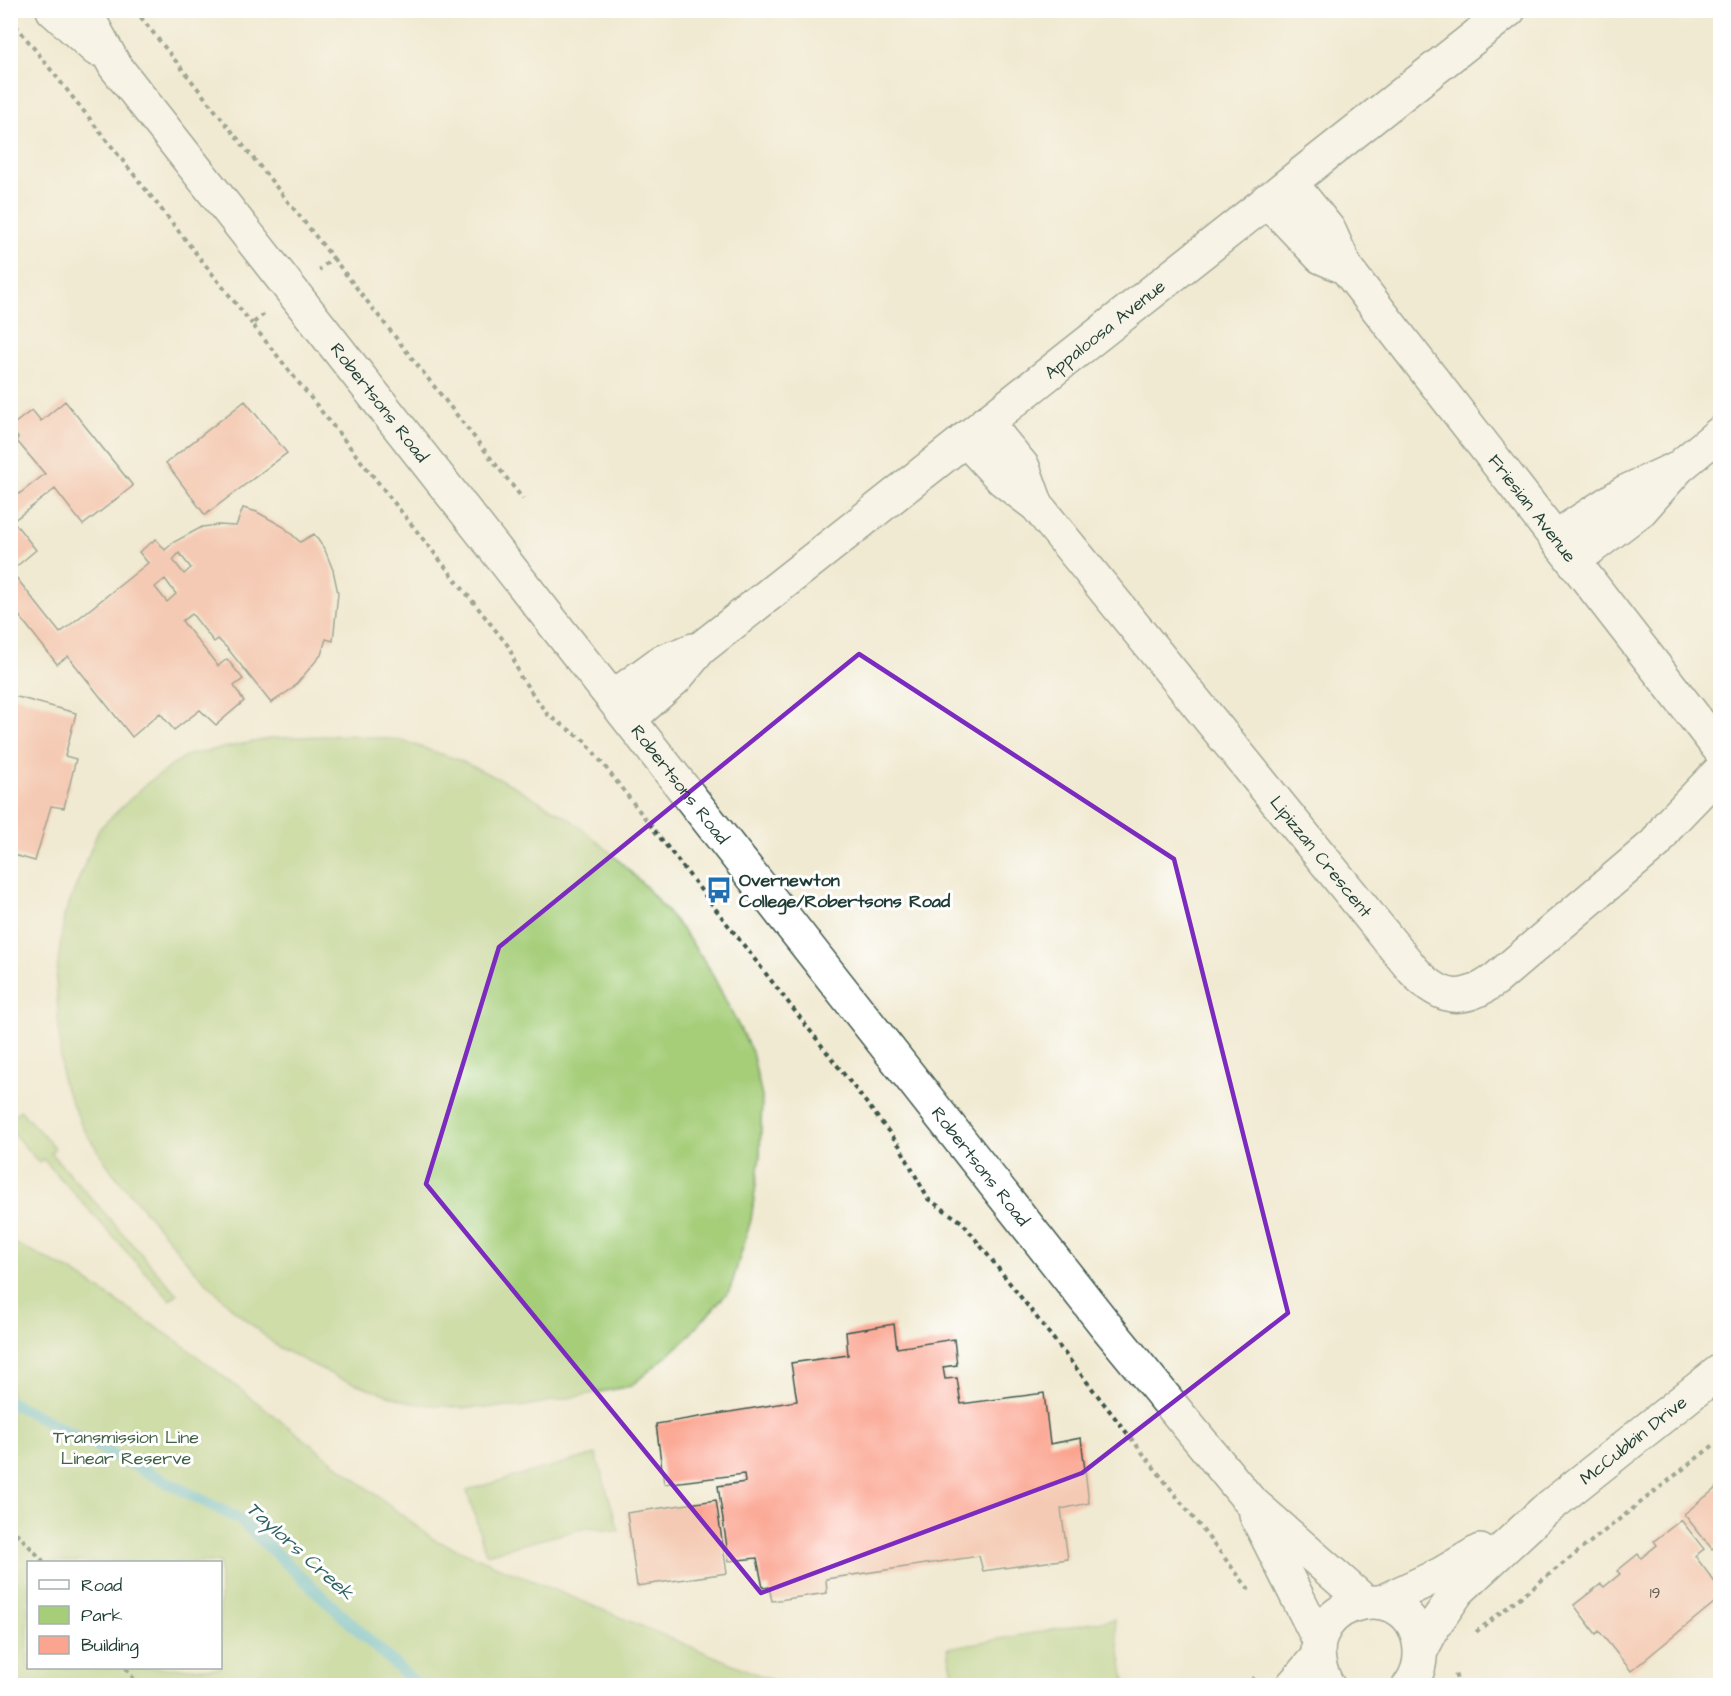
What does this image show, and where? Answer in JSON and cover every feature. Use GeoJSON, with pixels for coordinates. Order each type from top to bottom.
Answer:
{"type":"FeatureCollection","features":[{"type":"Feature","properties":{"kind":"street","name":"Robertsons Road"},"geometry":{"type":"LineString","coordinates":[[53,10],[115,66]]}},
{"type":"Feature","properties":{"kind":"street","name":"Robertsons Road"},"geometry":{"type":"LineString","coordinates":[[84,10],[115,66],[622,708],[962,1144],[1249,1500],[1372,1602],[1396,1608],[1409,1619],[1418,1634],[1415,1675]]}},
{"type":"Feature","properties":{"kind":"street","name":"Appaloosa Avenue"},"geometry":{"type":"LineString","coordinates":[[622,708],[661,662],[700,649],[1509,10]]}},
{"type":"Feature","properties":{"kind":"street","name":"Friesian Avenue"},"geometry":{"type":"LineString","coordinates":[[1279,192],[1329,230],[1346,268],[1566,548],[1720,750]]}},
{"type":"Feature","properties":{"kind":"street","name":"Lipizzan Crescent"},"geometry":{"type":"LineString","coordinates":[[975,430],[1023,467],[1037,506],[1427,986],[1444,994],[1464,996],[1482,990],[1656,843],[1669,824],[1720,771]]}},
{"type":"Feature","properties":{"kind":"street"},"geometry":{"type":"LineString","coordinates":[[1566,548],[1641,510],[1678,468],[1720,433]]}},
{"type":"Feature","properties":{"kind":"street","name":"Lipizzan Crescent"},"geometry":{"type":"LineString","coordinates":[[1656,843],[1675,839],[1693,830],[1720,805]]}},
{"type":"Feature","properties":{"kind":"street","name":"McCubbin Drive"},"geometry":{"type":"LineString","coordinates":[[1415,1675],[1446,1607],[1458,1591],[1544,1511],[1720,1371]]}},
{"type":"Feature","properties":{"kind":"street","name":"Robertsons Road"},"geometry":{"type":"LineString","coordinates":[[1249,1500],[1322,1661]]}},
{"type":"Feature","properties":{"kind":"street","name":"McCubbin Drive"},"geometry":{"type":"LineString","coordinates":[[1322,1661],[1325,1626],[1335,1614],[1348,1605],[1372,1602],[1441,1574],[1544,1511]]}},
{"type":"Feature","properties":{"kind":"street"},"geometry":{"type":"LineString","coordinates":[[1292,1686],[1322,1661]]}},
{"type":"Feature","properties":{"kind":"path"},"geometry":{"type":"LineString","coordinates":[[10,18],[252,324]]}},
{"type":"Feature","properties":{"kind":"path"},"geometry":{"type":"LineString","coordinates":[[333,258],[523,499]]}},
{"type":"Feature","properties":{"kind":"path"},"geometry":{"type":"LineString","coordinates":[[1446,1607],[1472,1635],[1720,1440]]}},
{"type":"Feature","properties":{"kind":"path"},"geometry":{"type":"LineString","coordinates":[[10,1526],[42,1561]]}},
{"type":"Feature","properties":{"kind":"path"},"geometry":{"type":"LineString","coordinates":[[127,1669],[139,1686]]}},
{"type":"Feature","properties":{"kind":"path"},"geometry":{"type":"LineString","coordinates":[[1244,1686],[1263,1671]]}},
{"type":"Feature","properties":{"kind":"highlighted area"},"geometry":{"type":"Polygon","coordinates":[[[859,654],[1174,859],[1288,1313],[1082,1473],[761,1593],[426,1184],[499,947],[859,654]]]}},
{"type":"Feature","properties":{"kind":"green space"},"geometry":{"type":"Polygon","coordinates":[[[348,735],[400,740],[459,760],[512,785],[570,819],[610,852],[646,887],[681,928],[709,968],[752,1052],[762,1097],[760,1156],[751,1220],[730,1290],[682,1343],[631,1386],[521,1407],[464,1408],[411,1403],[339,1378],[278,1347],[234,1310],[195,1271],[113,1173],[84,1130],[62,1081],[56,980],[64,916],[99,829],[146,784],[187,755],[273,738],[348,735]]]}},
{"type":"Feature","properties":{"kind":"green space"},"geometry":{"type":"Polygon","coordinates":[[[20,1110],[55,1148],[51,1153],[177,1294],[170,1300],[43,1159],[39,1163],[11,1131],[11,1118],[20,1110]]]}},
{"type":"Feature","properties":{"kind":"green space","name":"Transmission Line Linear Reserve"},"geometry":{"type":"Polygon","coordinates":[[[10,1241],[71,1271],[183,1345],[433,1539],[783,1685],[11,1685],[10,1241]]]}},
{"type":"Feature","properties":{"kind":"green space"},"geometry":{"type":"Polygon","coordinates":[[[596,1454],[619,1531],[589,1527],[486,1554],[467,1490],[596,1454]]]}},
{"type":"Feature","properties":{"kind":"green space"},"geometry":{"type":"Polygon","coordinates":[[[1114,1619],[1126,1685],[956,1685],[947,1648],[1114,1619]]]}},
{"type":"Feature","properties":{"kind":"building"},"geometry":{"type":"Polygon","coordinates":[[[65,401],[133,486],[83,525],[55,489],[13,521],[36,550],[11,571],[60,633],[148,563],[139,552],[156,539],[165,550],[174,542],[202,527],[236,526],[243,508],[257,512],[284,527],[300,542],[314,534],[325,550],[333,570],[338,593],[333,641],[326,639],[321,655],[293,688],[271,703],[228,649],[218,639],[214,642],[192,614],[182,621],[218,666],[227,659],[243,679],[234,686],[244,701],[216,725],[200,710],[174,730],[160,713],[132,737],[68,656],[57,664],[10,604],[10,501],[45,474],[16,440],[18,438],[10,427],[32,410],[41,421],[65,401]],[[179,553],[173,560],[184,574],[191,568],[179,553]],[[165,579],[155,587],[167,602],[176,594],[165,579]]]}},
{"type":"Feature","properties":{"kind":"building"},"geometry":{"type":"Polygon","coordinates":[[[245,401],[287,453],[205,515],[166,463],[245,401]]]}},
{"type":"Feature","properties":{"kind":"building"},"geometry":{"type":"Polygon","coordinates":[[[10,695],[76,713],[65,756],[76,759],[64,808],[51,806],[35,861],[10,854],[10,695]]]}},
{"type":"Feature","properties":{"kind":"building"},"geometry":{"type":"Polygon","coordinates":[[[894,1324],[897,1348],[954,1339],[957,1365],[943,1367],[945,1379],[957,1378],[961,1404],[1044,1393],[1050,1444],[1081,1438],[1089,1503],[1061,1509],[1068,1559],[983,1571],[979,1556],[826,1579],[827,1593],[772,1601],[769,1587],[763,1588],[757,1558],[729,1561],[718,1486],[745,1482],[744,1474],[664,1484],[656,1424],[797,1401],[791,1363],[848,1355],[846,1332],[894,1324]]]}},
{"type":"Feature","properties":{"kind":"building"},"geometry":{"type":"Polygon","coordinates":[[[1720,1485],[1720,1542],[1712,1549],[1684,1514],[1720,1485]]]}},
{"type":"Feature","properties":{"kind":"building"},"geometry":{"type":"Polygon","coordinates":[[[716,1500],[727,1573],[637,1586],[627,1513],[716,1500]]]}},
{"type":"Feature","properties":{"kind":"building"},"geometry":{"type":"Polygon","coordinates":[[[1681,1520],[1704,1549],[1695,1556],[1720,1589],[1720,1598],[1631,1671],[1599,1631],[1596,1634],[1574,1605],[1601,1584],[1604,1587],[1620,1574],[1617,1571],[1638,1554],[1641,1558],[1657,1545],[1654,1541],[1681,1520]]]}},
{"type":"Feature","properties":{"kind":"waterway","name":"Taylors Creek"},"geometry":{"type":"LineString","coordinates":[[10,1402],[239,1519],[418,1686]]}},
{"type":"Feature","properties":{"kind":"place","name":"Overnewton College/Robertsons Road"},"geometry":{"type":"Point","coordinates":[719,890]}}]}
